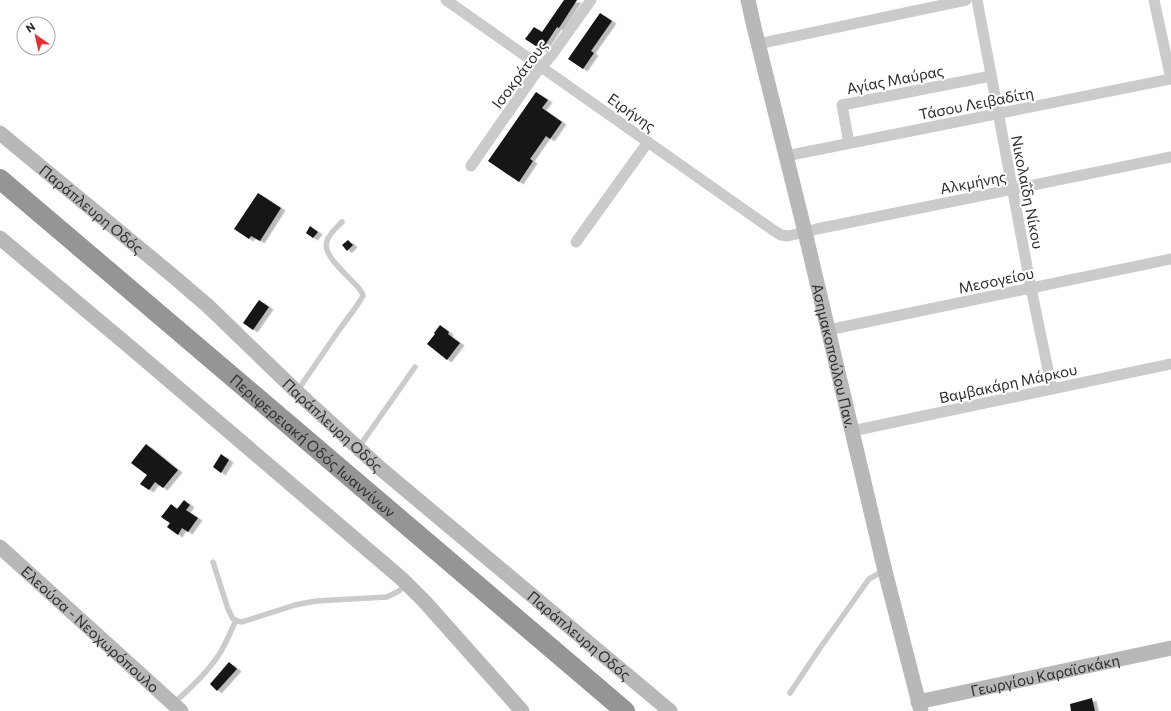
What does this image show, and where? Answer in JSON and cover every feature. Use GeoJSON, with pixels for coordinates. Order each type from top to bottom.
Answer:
{"type":"FeatureCollection","features":[{"type":"Feature","properties":{"kind":"highway","name":"Περιφερειακή Οδός Ιωαννίνων"},"geometry":{"type":"LineString","coordinates":[[0,179],[626,711]]}},
{"type":"Feature","properties":{"kind":"street","name":"Ειρήνης"},"geometry":{"type":"LineString","coordinates":[[446,0],[779,234],[788,236],[805,232]]}},
{"type":"Feature","properties":{"kind":"street","name":"Ισοκράτους"},"geometry":{"type":"LineString","coordinates":[[471,166],[541,67],[551,56],[591,0]]}},
{"type":"Feature","properties":{"kind":"street","name":"Ασημακοπούλου Παν."},"geometry":{"type":"LineString","coordinates":[[748,0],[805,232],[885,571],[920,706]]}},
{"type":"Feature","properties":{"kind":"street"},"geometry":{"type":"LineString","coordinates":[[758,44],[966,0]]}},
{"type":"Feature","properties":{"kind":"street","name":"Νικολαΐδη Νίκου"},"geometry":{"type":"LineString","coordinates":[[977,0],[1031,288],[1052,389]]}},
{"type":"Feature","properties":{"kind":"street"},"geometry":{"type":"LineString","coordinates":[[1154,0],[1171,79]]}},
{"type":"Feature","properties":{"kind":"street","name":"Αγίας Μαύρας"},"geometry":{"type":"LineString","coordinates":[[849,143],[842,105],[991,76]]}},
{"type":"Feature","properties":{"kind":"street","name":"Τάσου Λειβαδίτη"},"geometry":{"type":"LineString","coordinates":[[786,156],[1171,79]]}},
{"type":"Feature","properties":{"kind":"street","name":"Παράπλευρη Οδός"},"geometry":{"type":"LineString","coordinates":[[0,133],[173,276],[358,449],[410,494],[670,711]]}},
{"type":"Feature","properties":{"kind":"street"},"geometry":{"type":"LineString","coordinates":[[576,242],[648,142]]}},
{"type":"Feature","properties":{"kind":"street","name":"Αλκμήνης"},"geometry":{"type":"LineString","coordinates":[[805,232],[1171,157]]}},
{"type":"Feature","properties":{"kind":"street"},"geometry":{"type":"LineString","coordinates":[[0,238],[130,347],[406,584],[447,626],[522,711]]}},
{"type":"Feature","properties":{"kind":"street","name":"Μεσογείου"},"geometry":{"type":"LineString","coordinates":[[828,330],[1171,259]]}},
{"type":"Feature","properties":{"kind":"street","name":"Βαμβακάρη Μάρκου"},"geometry":{"type":"LineString","coordinates":[[852,432],[1171,364]]}},
{"type":"Feature","properties":{"kind":"street","name":"Ελεούσα - Νεοχωρόπουλο"},"geometry":{"type":"LineString","coordinates":[[0,548],[177,708]]}},
{"type":"Feature","properties":{"kind":"street","name":"Γεωργίου Καραϊσκάκη"},"geometry":{"type":"LineString","coordinates":[[920,706],[1171,648]]}},
{"type":"Feature","properties":{"kind":"lane"},"geometry":{"type":"LineString","coordinates":[[297,392],[362,296],[360,289],[327,251],[327,241],[342,222]]}},
{"type":"Feature","properties":{"kind":"lane"},"geometry":{"type":"LineString","coordinates":[[358,449],[415,367]]}},
{"type":"Feature","properties":{"kind":"lane"},"geometry":{"type":"LineString","coordinates":[[212,562],[228,609],[233,619],[241,622],[310,602],[387,597],[399,591],[406,584]]}},
{"type":"Feature","properties":{"kind":"lane"},"geometry":{"type":"LineString","coordinates":[[790,693],[820,648],[870,579],[885,571]]}},
{"type":"Feature","properties":{"kind":"lane"},"geometry":{"type":"LineString","coordinates":[[177,708],[219,655],[236,621]]}},
{"type":"Feature","properties":{"kind":"building"},"geometry":{"type":"Polygon","coordinates":[[[564,0],[577,0],[559,28],[557,27],[542,50],[525,39],[534,27],[542,32],[564,0]]]}},
{"type":"Feature","properties":{"kind":"building"},"geometry":{"type":"Polygon","coordinates":[[[600,13],[612,21],[591,51],[594,53],[583,69],[568,59],[600,13]]]}},
{"type":"Feature","properties":{"kind":"building"},"geometry":{"type":"Polygon","coordinates":[[[536,92],[548,100],[542,108],[562,122],[550,139],[546,136],[530,159],[533,161],[519,182],[488,161],[536,92]]]}},
{"type":"Feature","properties":{"kind":"building"},"geometry":{"type":"Polygon","coordinates":[[[258,193],[281,208],[260,241],[251,236],[249,239],[234,229],[258,193]]]}},
{"type":"Feature","properties":{"kind":"building"},"geometry":{"type":"Polygon","coordinates":[[[310,226],[318,232],[313,238],[306,233],[310,226]]]}},
{"type":"Feature","properties":{"kind":"building"},"geometry":{"type":"Polygon","coordinates":[[[348,240],[353,245],[347,251],[342,245],[348,240]]]}},
{"type":"Feature","properties":{"kind":"building"},"geometry":{"type":"Polygon","coordinates":[[[259,300],[269,307],[253,330],[243,323],[259,300]]]}},
{"type":"Feature","properties":{"kind":"building"},"geometry":{"type":"Polygon","coordinates":[[[440,325],[449,332],[448,334],[460,343],[447,360],[427,344],[440,325]]]}},
{"type":"Feature","properties":{"kind":"building"},"geometry":{"type":"Polygon","coordinates":[[[146,444],[178,470],[163,488],[155,482],[149,490],[140,484],[147,475],[131,463],[146,444]]]}},
{"type":"Feature","properties":{"kind":"building"},"geometry":{"type":"Polygon","coordinates":[[[221,454],[229,460],[221,473],[213,467],[221,454]]]}},
{"type":"Feature","properties":{"kind":"building"},"geometry":{"type":"Polygon","coordinates":[[[184,500],[190,505],[186,510],[198,518],[188,532],[182,528],[178,535],[167,527],[170,523],[161,517],[171,504],[177,509],[184,500]]]}},
{"type":"Feature","properties":{"kind":"building"},"geometry":{"type":"Polygon","coordinates":[[[229,662],[237,669],[217,691],[210,684],[229,662]]]}},
{"type":"Feature","properties":{"kind":"building"},"geometry":{"type":"Polygon","coordinates":[[[1092,698],[1095,711],[1071,711],[1070,704],[1092,698]]]}}]}
